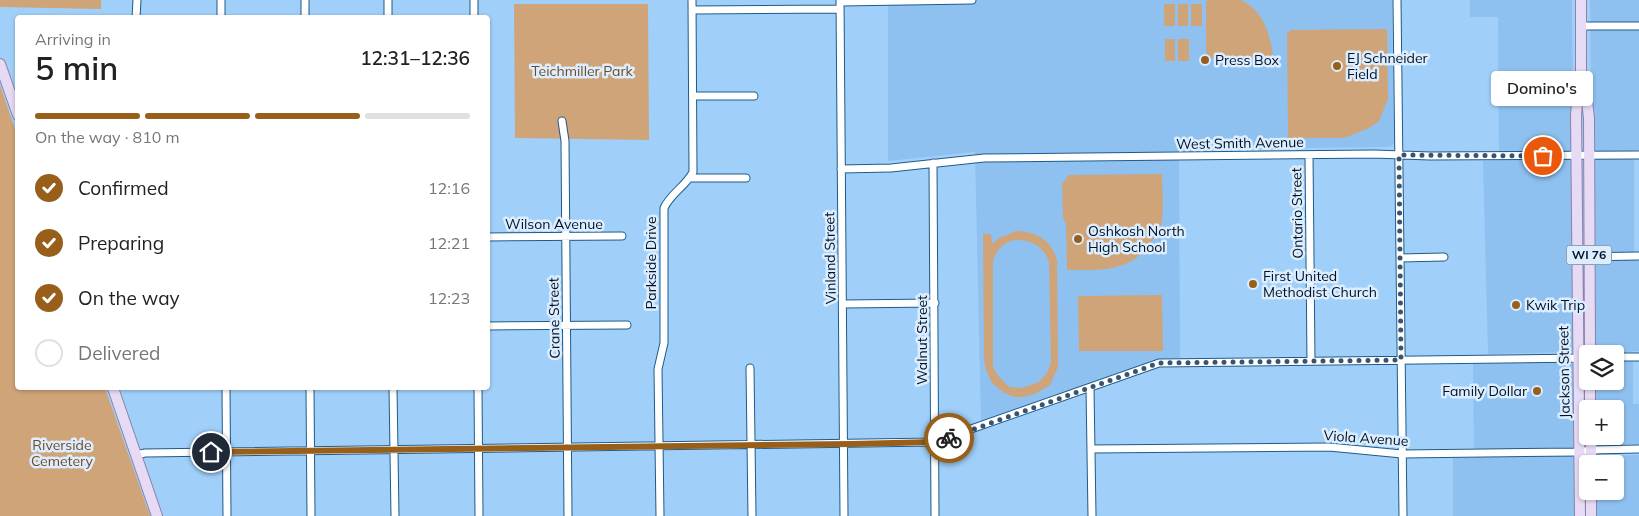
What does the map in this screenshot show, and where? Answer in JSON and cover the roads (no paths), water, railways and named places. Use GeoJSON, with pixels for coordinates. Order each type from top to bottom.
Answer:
{"type":"FeatureCollection","features":[{"type":"Feature","properties":{"kind":"main road","name":"Jackson Street"},"geometry":{"type":"LineString","coordinates":[[1580,0],[1582,78],[1588,109],[1590,345]]}},
{"type":"Feature","properties":{"kind":"main road"},"geometry":{"type":"LineString","coordinates":[[0,64],[15,106]]}},
{"type":"Feature","properties":{"kind":"main road","name":"Jackson Street"},"geometry":{"type":"LineString","coordinates":[[1582,78],[1577,102],[1577,256],[1582,345]]}},
{"type":"Feature","properties":{"kind":"main road"},"geometry":{"type":"LineString","coordinates":[[114,390],[157,516]]}},
{"type":"Feature","properties":{"kind":"main road","name":"Jackson Street"},"geometry":{"type":"LineString","coordinates":[[1580,516],[1579,452],[1582,390]]}},
{"type":"Feature","properties":{"kind":"main road"},"geometry":{"type":"LineString","coordinates":[[1591,445],[1591,455]]}},
{"type":"Feature","properties":{"kind":"main road"},"geometry":{"type":"LineString","coordinates":[[1591,500],[1591,516]]}},
{"type":"Feature","properties":{"kind":"street"},"geometry":{"type":"LineString","coordinates":[[136,15],[137,0]]}},
{"type":"Feature","properties":{"kind":"street"},"geometry":{"type":"LineString","coordinates":[[221,0],[221,15]]}},
{"type":"Feature","properties":{"kind":"street"},"geometry":{"type":"LineString","coordinates":[[305,0],[305,15]]}},
{"type":"Feature","properties":{"kind":"street"},"geometry":{"type":"LineString","coordinates":[[388,0],[388,15]]}},
{"type":"Feature","properties":{"kind":"street"},"geometry":{"type":"LineString","coordinates":[[474,0],[474,15]]}},
{"type":"Feature","properties":{"kind":"street"},"geometry":{"type":"LineString","coordinates":[[692,0],[694,166],[690,178],[746,178]]}},
{"type":"Feature","properties":{"kind":"street"},"geometry":{"type":"LineString","coordinates":[[692,10],[972,0]]}},
{"type":"Feature","properties":{"kind":"street"},"geometry":{"type":"LineString","coordinates":[[1397,0],[1403,516]]}},
{"type":"Feature","properties":{"kind":"street","name":"Vinland Street"},"geometry":{"type":"LineString","coordinates":[[840,4],[844,516]]}},
{"type":"Feature","properties":{"kind":"street"},"geometry":{"type":"LineString","coordinates":[[1581,26],[1639,26]]}},
{"type":"Feature","properties":{"kind":"street"},"geometry":{"type":"LineString","coordinates":[[693,96],[754,96]]}},
{"type":"Feature","properties":{"kind":"street","name":"Crane Street"},"geometry":{"type":"LineString","coordinates":[[562,121],[565,141],[568,516]]}},
{"type":"Feature","properties":{"kind":"street","name":"West Smith Avenue"},"geometry":{"type":"LineString","coordinates":[[841,169],[891,168],[984,158],[1309,155],[1639,155]]}},
{"type":"Feature","properties":{"kind":"street","name":"Ontario Street"},"geometry":{"type":"LineString","coordinates":[[1309,155],[1311,361]]}},
{"type":"Feature","properties":{"kind":"street","name":"Walnut Street"},"geometry":{"type":"LineString","coordinates":[[934,163],[935,516]]}},
{"type":"Feature","properties":{"kind":"street","name":"Parkside Drive"},"geometry":{"type":"LineString","coordinates":[[660,516],[658,369],[664,342],[664,208],[669,198],[690,178]]}},
{"type":"Feature","properties":{"kind":"street","name":"Wilson Avenue"},"geometry":{"type":"LineString","coordinates":[[490,237],[622,236]]}},
{"type":"Feature","properties":{"kind":"street"},"geometry":{"type":"LineString","coordinates":[[1577,256],[1639,256]]}},
{"type":"Feature","properties":{"kind":"street"},"geometry":{"type":"LineString","coordinates":[[1400,258],[1444,257]]}},
{"type":"Feature","properties":{"kind":"street"},"geometry":{"type":"LineString","coordinates":[[843,304],[935,303]]}},
{"type":"Feature","properties":{"kind":"street"},"geometry":{"type":"LineString","coordinates":[[490,326],[627,325]]}},
{"type":"Feature","properties":{"kind":"street"},"geometry":{"type":"LineString","coordinates":[[1624,357],[1639,357]]}},
{"type":"Feature","properties":{"kind":"street"},"geometry":{"type":"LineString","coordinates":[[136,455],[146,453],[310,450],[934,442],[1159,363],[1579,358]]}},
{"type":"Feature","properties":{"kind":"street"},"geometry":{"type":"LineString","coordinates":[[750,368],[752,516]]}},
{"type":"Feature","properties":{"kind":"street"},"geometry":{"type":"LineString","coordinates":[[1090,388],[1092,516]]}},
{"type":"Feature","properties":{"kind":"street"},"geometry":{"type":"LineString","coordinates":[[226,390],[227,516]]}},
{"type":"Feature","properties":{"kind":"street"},"geometry":{"type":"LineString","coordinates":[[310,390],[311,516]]}},
{"type":"Feature","properties":{"kind":"street"},"geometry":{"type":"LineString","coordinates":[[393,390],[396,516]]}},
{"type":"Feature","properties":{"kind":"street"},"geometry":{"type":"LineString","coordinates":[[478,390],[479,516]]}},
{"type":"Feature","properties":{"kind":"street","name":"Viola Avenue"},"geometry":{"type":"LineString","coordinates":[[1091,449],[1329,447],[1402,454],[1579,452],[1639,449]]}},
{"type":"Feature","properties":{"kind":"place","name":"Press Box"},"geometry":{"type":"Point","coordinates":[1205,60]}},
{"type":"Feature","properties":{"kind":"place","name":"EJ Schneider Field"},"geometry":{"type":"Point","coordinates":[1337,66]}},
{"type":"Feature","properties":{"kind":"place","name":"Domino's"},"geometry":{"type":"Point","coordinates":[1543,156]}},
{"type":"Feature","properties":{"kind":"place","name":"Oshkosh North High School"},"geometry":{"type":"Point","coordinates":[1078,239]}},
{"type":"Feature","properties":{"kind":"place","name":"First United Methodist Church"},"geometry":{"type":"Point","coordinates":[1253,284]}},
{"type":"Feature","properties":{"kind":"place","name":"Kwik Trip"},"geometry":{"type":"Point","coordinates":[1516,305]}},
{"type":"Feature","properties":{"kind":"place","name":"Family Dollar"},"geometry":{"type":"Point","coordinates":[1537,391]}},
{"type":"Feature","properties":{"kind":"park label","name":"Teichmiller Park"},"geometry":{"type":"Point","coordinates":[582,71]}},
{"type":"Feature","properties":{"kind":"park label","name":"Riverside Cemetery"},"geometry":{"type":"Point","coordinates":[62,454]}}]}
